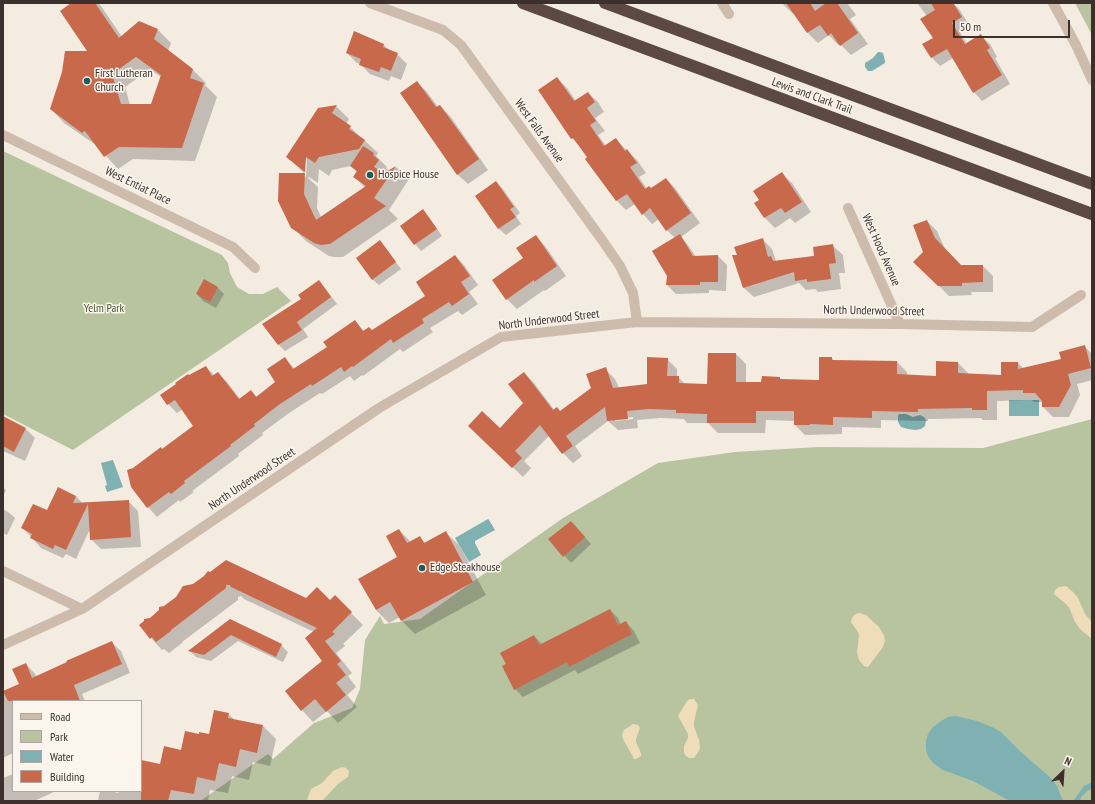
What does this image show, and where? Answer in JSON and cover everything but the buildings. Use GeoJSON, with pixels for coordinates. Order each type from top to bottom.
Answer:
{"type":"FeatureCollection","features":[{"type":"Feature","properties":{"kind":"highway","name":"Lewis and Clark Trail"},"geometry":{"type":"LineString","coordinates":[[523,3],[1092,214]]}},
{"type":"Feature","properties":{"kind":"highway","name":"Lewis and Clark Trail"},"geometry":{"type":"LineString","coordinates":[[605,3],[1092,184]]}},
{"type":"Feature","properties":{"kind":"street","name":"West Falls Avenue"},"geometry":{"type":"LineString","coordinates":[[370,3],[442,30],[461,45],[620,266],[633,293],[637,322]]}},
{"type":"Feature","properties":{"kind":"street"},"geometry":{"type":"LineString","coordinates":[[722,3],[730,14]]}},
{"type":"Feature","properties":{"kind":"street"},"geometry":{"type":"LineString","coordinates":[[1053,3],[1076,45],[1092,80]]}},
{"type":"Feature","properties":{"kind":"street","name":"West Entiat Place"},"geometry":{"type":"LineString","coordinates":[[3,136],[234,247],[256,268]]}},
{"type":"Feature","properties":{"kind":"street","name":"West Hood Avenue"},"geometry":{"type":"LineString","coordinates":[[848,208],[900,324]]}},
{"type":"Feature","properties":{"kind":"street","name":"North Underwood Street"},"geometry":{"type":"LineString","coordinates":[[3,645],[82,609],[379,408],[501,337],[637,322],[900,324],[1032,327],[1082,295]]}},
{"type":"Feature","properties":{"kind":"street"},"geometry":{"type":"LineString","coordinates":[[3,571],[82,609]]}},
{"type":"Feature","properties":{"kind":"green space"},"geometry":{"type":"Polygon","coordinates":[[[1075,3],[1092,3],[1092,35],[1075,3]]]}},
{"type":"Feature","properties":{"kind":"green space","name":"Yelm Park"},"geometry":{"type":"Polygon","coordinates":[[[3,151],[222,255],[228,263],[230,273],[237,287],[249,294],[263,294],[277,287],[291,301],[73,450],[3,414],[3,151]]]}},
{"type":"Feature","properties":{"kind":"green space"},"geometry":{"type":"Polygon","coordinates":[[[1092,419],[1092,801],[200,801],[268,754],[273,759],[314,723],[352,708],[360,689],[365,640],[380,616],[384,624],[420,619],[563,518],[658,463],[735,452],[818,447],[983,448],[1092,419]]]}},
{"type":"Feature","properties":{"kind":"sand"},"geometry":{"type":"Polygon","coordinates":[[[1066,586],[1078,598],[1085,614],[1092,622],[1092,639],[1080,629],[1066,604],[1054,594],[1055,590],[1059,587],[1066,586]]]}},
{"type":"Feature","properties":{"kind":"sand"},"geometry":{"type":"Polygon","coordinates":[[[859,613],[866,615],[879,627],[884,635],[885,641],[883,647],[868,667],[864,666],[859,660],[857,652],[859,635],[851,622],[854,615],[859,613]]]}},
{"type":"Feature","properties":{"kind":"sand"},"geometry":{"type":"Polygon","coordinates":[[[694,699],[698,705],[694,726],[700,747],[694,758],[689,758],[684,753],[684,746],[688,738],[688,734],[678,716],[687,701],[694,699]]]}},
{"type":"Feature","properties":{"kind":"sand"},"geometry":{"type":"Polygon","coordinates":[[[633,724],[638,725],[640,728],[636,742],[641,756],[636,759],[634,759],[622,735],[624,730],[633,724]]]}},
{"type":"Feature","properties":{"kind":"sand"},"geometry":{"type":"Polygon","coordinates":[[[342,767],[349,771],[348,777],[338,784],[322,801],[307,801],[311,789],[322,783],[333,771],[342,767]]]}},
{"type":"Feature","properties":{"kind":"water"},"geometry":{"type":"Polygon","coordinates":[[[878,52],[883,53],[885,63],[872,71],[868,71],[865,67],[865,63],[873,58],[878,52]]]}},
{"type":"Feature","properties":{"kind":"water"},"geometry":{"type":"Polygon","coordinates":[[[1009,400],[1039,400],[1039,416],[1009,416],[1009,400]]]}},
{"type":"Feature","properties":{"kind":"water"},"geometry":{"type":"Polygon","coordinates":[[[899,414],[906,414],[913,417],[920,415],[926,420],[925,426],[921,429],[915,430],[901,427],[898,422],[899,414]]]}},
{"type":"Feature","properties":{"kind":"water"},"geometry":{"type":"Polygon","coordinates":[[[113,460],[123,487],[107,492],[105,486],[107,485],[101,463],[113,460]]]}},
{"type":"Feature","properties":{"kind":"water"},"geometry":{"type":"Polygon","coordinates":[[[488,519],[495,530],[475,541],[481,555],[469,562],[455,538],[488,519]]]}},
{"type":"Feature","properties":{"kind":"water"},"geometry":{"type":"Polygon","coordinates":[[[956,716],[977,721],[1001,732],[1022,753],[1051,778],[1057,786],[1063,801],[1010,801],[973,781],[943,770],[933,763],[926,750],[928,734],[932,728],[941,721],[948,717],[956,716]]]}},
{"type":"Feature","properties":{"kind":"water"},"geometry":{"type":"Polygon","coordinates":[[[1092,782],[1092,789],[1087,791],[1081,797],[1080,801],[1073,801],[1084,786],[1092,782]]]}},
{"type":"Feature","properties":{"kind":"place","name":"First Lutheran Church"},"geometry":{"type":"Point","coordinates":[87,81]}},
{"type":"Feature","properties":{"kind":"place","name":"Hospice House"},"geometry":{"type":"Point","coordinates":[370,175]}},
{"type":"Feature","properties":{"kind":"place","name":"Edge Steakhouse"},"geometry":{"type":"Point","coordinates":[422,568]}}]}
